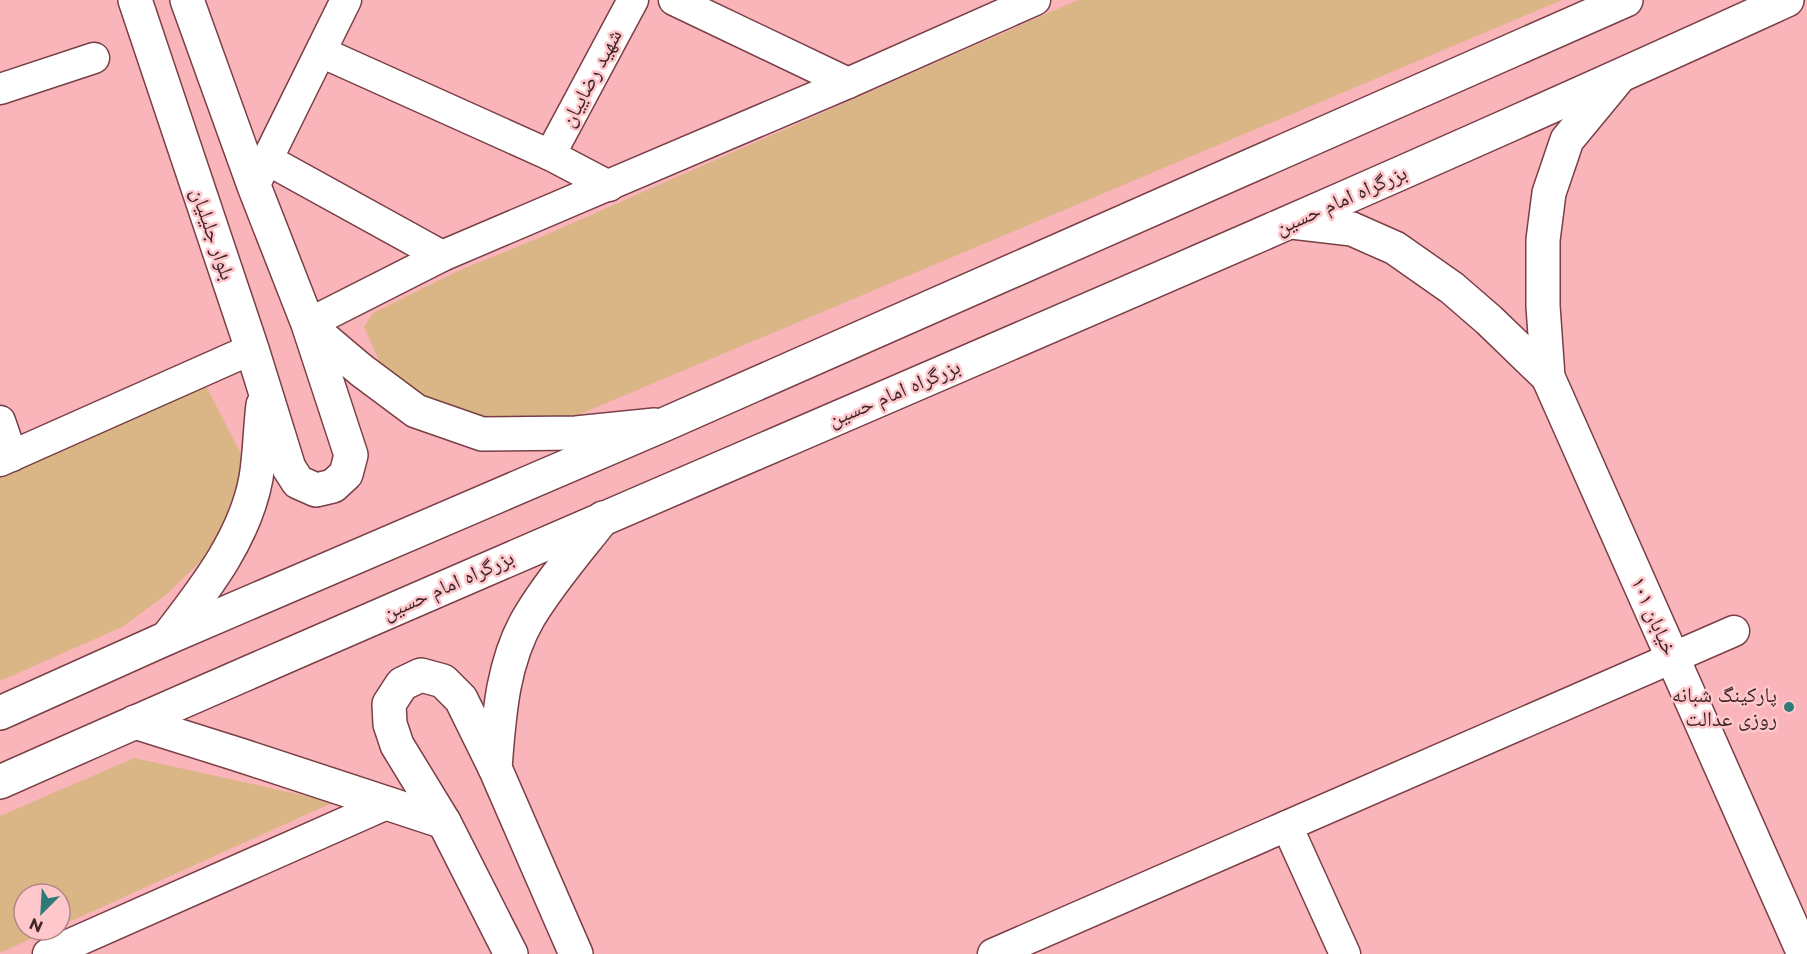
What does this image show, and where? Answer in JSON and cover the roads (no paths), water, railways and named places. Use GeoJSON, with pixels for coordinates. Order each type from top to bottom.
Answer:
{"type":"FeatureCollection","features":[{"type":"Feature","properties":{"kind":"main road","name":"بلوار جلیلیان"},"geometry":{"type":"LineString","coordinates":[[135,0],[252,349],[289,468],[298,482],[316,490],[333,486],[346,474],[351,455],[308,324]]}},
{"type":"Feature","properties":{"kind":"main road"},"geometry":{"type":"LineString","coordinates":[[187,0],[261,173],[308,324],[361,370],[416,411],[482,434],[576,434],[663,425]]}},
{"type":"Feature","properties":{"kind":"main road"},"geometry":{"type":"LineString","coordinates":[[0,713],[167,638],[663,425],[1626,0]]}},
{"type":"Feature","properties":{"kind":"main road","name":"بزرگراه امام حسین"},"geometry":{"type":"LineString","coordinates":[[0,782],[603,518],[1292,222],[1787,0]]}},
{"type":"Feature","properties":{"kind":"main road"},"geometry":{"type":"LineString","coordinates":[[1548,377],[1543,306],[1543,240],[1549,193],[1567,140],[1619,77]]}},
{"type":"Feature","properties":{"kind":"main road"},"geometry":{"type":"LineString","coordinates":[[1292,222],[1352,229],[1395,248],[1452,288],[1548,377]]}},
{"type":"Feature","properties":{"kind":"main road","name":"خیابان ۱۰۱"},"geometry":{"type":"LineString","coordinates":[[1548,377],[1804,954]]}},
{"type":"Feature","properties":{"kind":"main road"},"geometry":{"type":"LineString","coordinates":[[167,638],[217,568],[241,525],[256,477],[264,391]]}},
{"type":"Feature","properties":{"kind":"main road"},"geometry":{"type":"LineString","coordinates":[[495,768],[502,693],[515,649],[529,618],[603,518]]}},
{"type":"Feature","properties":{"kind":"main road"},"geometry":{"type":"LineString","coordinates":[[511,954],[444,822],[397,745],[390,724],[389,704],[402,684],[422,675],[443,681],[461,699],[495,768],[576,954]]}},
{"type":"Feature","properties":{"kind":"main road"},"geometry":{"type":"LineString","coordinates":[[135,722],[444,822]]}},
{"type":"Feature","properties":{"kind":"street"},"geometry":{"type":"LineString","coordinates":[[346,0],[261,173],[442,256]]}},
{"type":"Feature","properties":{"kind":"street","name":"شهید رضاییان"},"geometry":{"type":"LineString","coordinates":[[550,155],[633,0]]}},
{"type":"Feature","properties":{"kind":"street"},"geometry":{"type":"LineString","coordinates":[[675,0],[849,83]]}},
{"type":"Feature","properties":{"kind":"street"},"geometry":{"type":"LineString","coordinates":[[308,324],[442,256],[849,83],[1035,0]]}},
{"type":"Feature","properties":{"kind":"street"},"geometry":{"type":"LineString","coordinates":[[321,52],[550,155],[609,186]]}},
{"type":"Feature","properties":{"kind":"street"},"geometry":{"type":"LineString","coordinates":[[0,89],[94,58]]}},
{"type":"Feature","properties":{"kind":"street"},"geometry":{"type":"LineString","coordinates":[[0,421],[6,459],[252,349]]}},
{"type":"Feature","properties":{"kind":"street"},"geometry":{"type":"LineString","coordinates":[[1001,952],[1734,631]]}},
{"type":"Feature","properties":{"kind":"street"},"geometry":{"type":"LineString","coordinates":[[48,954],[389,803]]}},
{"type":"Feature","properties":{"kind":"street"},"geometry":{"type":"LineString","coordinates":[[1287,826],[1345,954]]}},
{"type":"Feature","properties":{"kind":"place","name":"پارکینگ شبانه روزی عدالت"},"geometry":{"type":"Point","coordinates":[1789,707]}}]}
